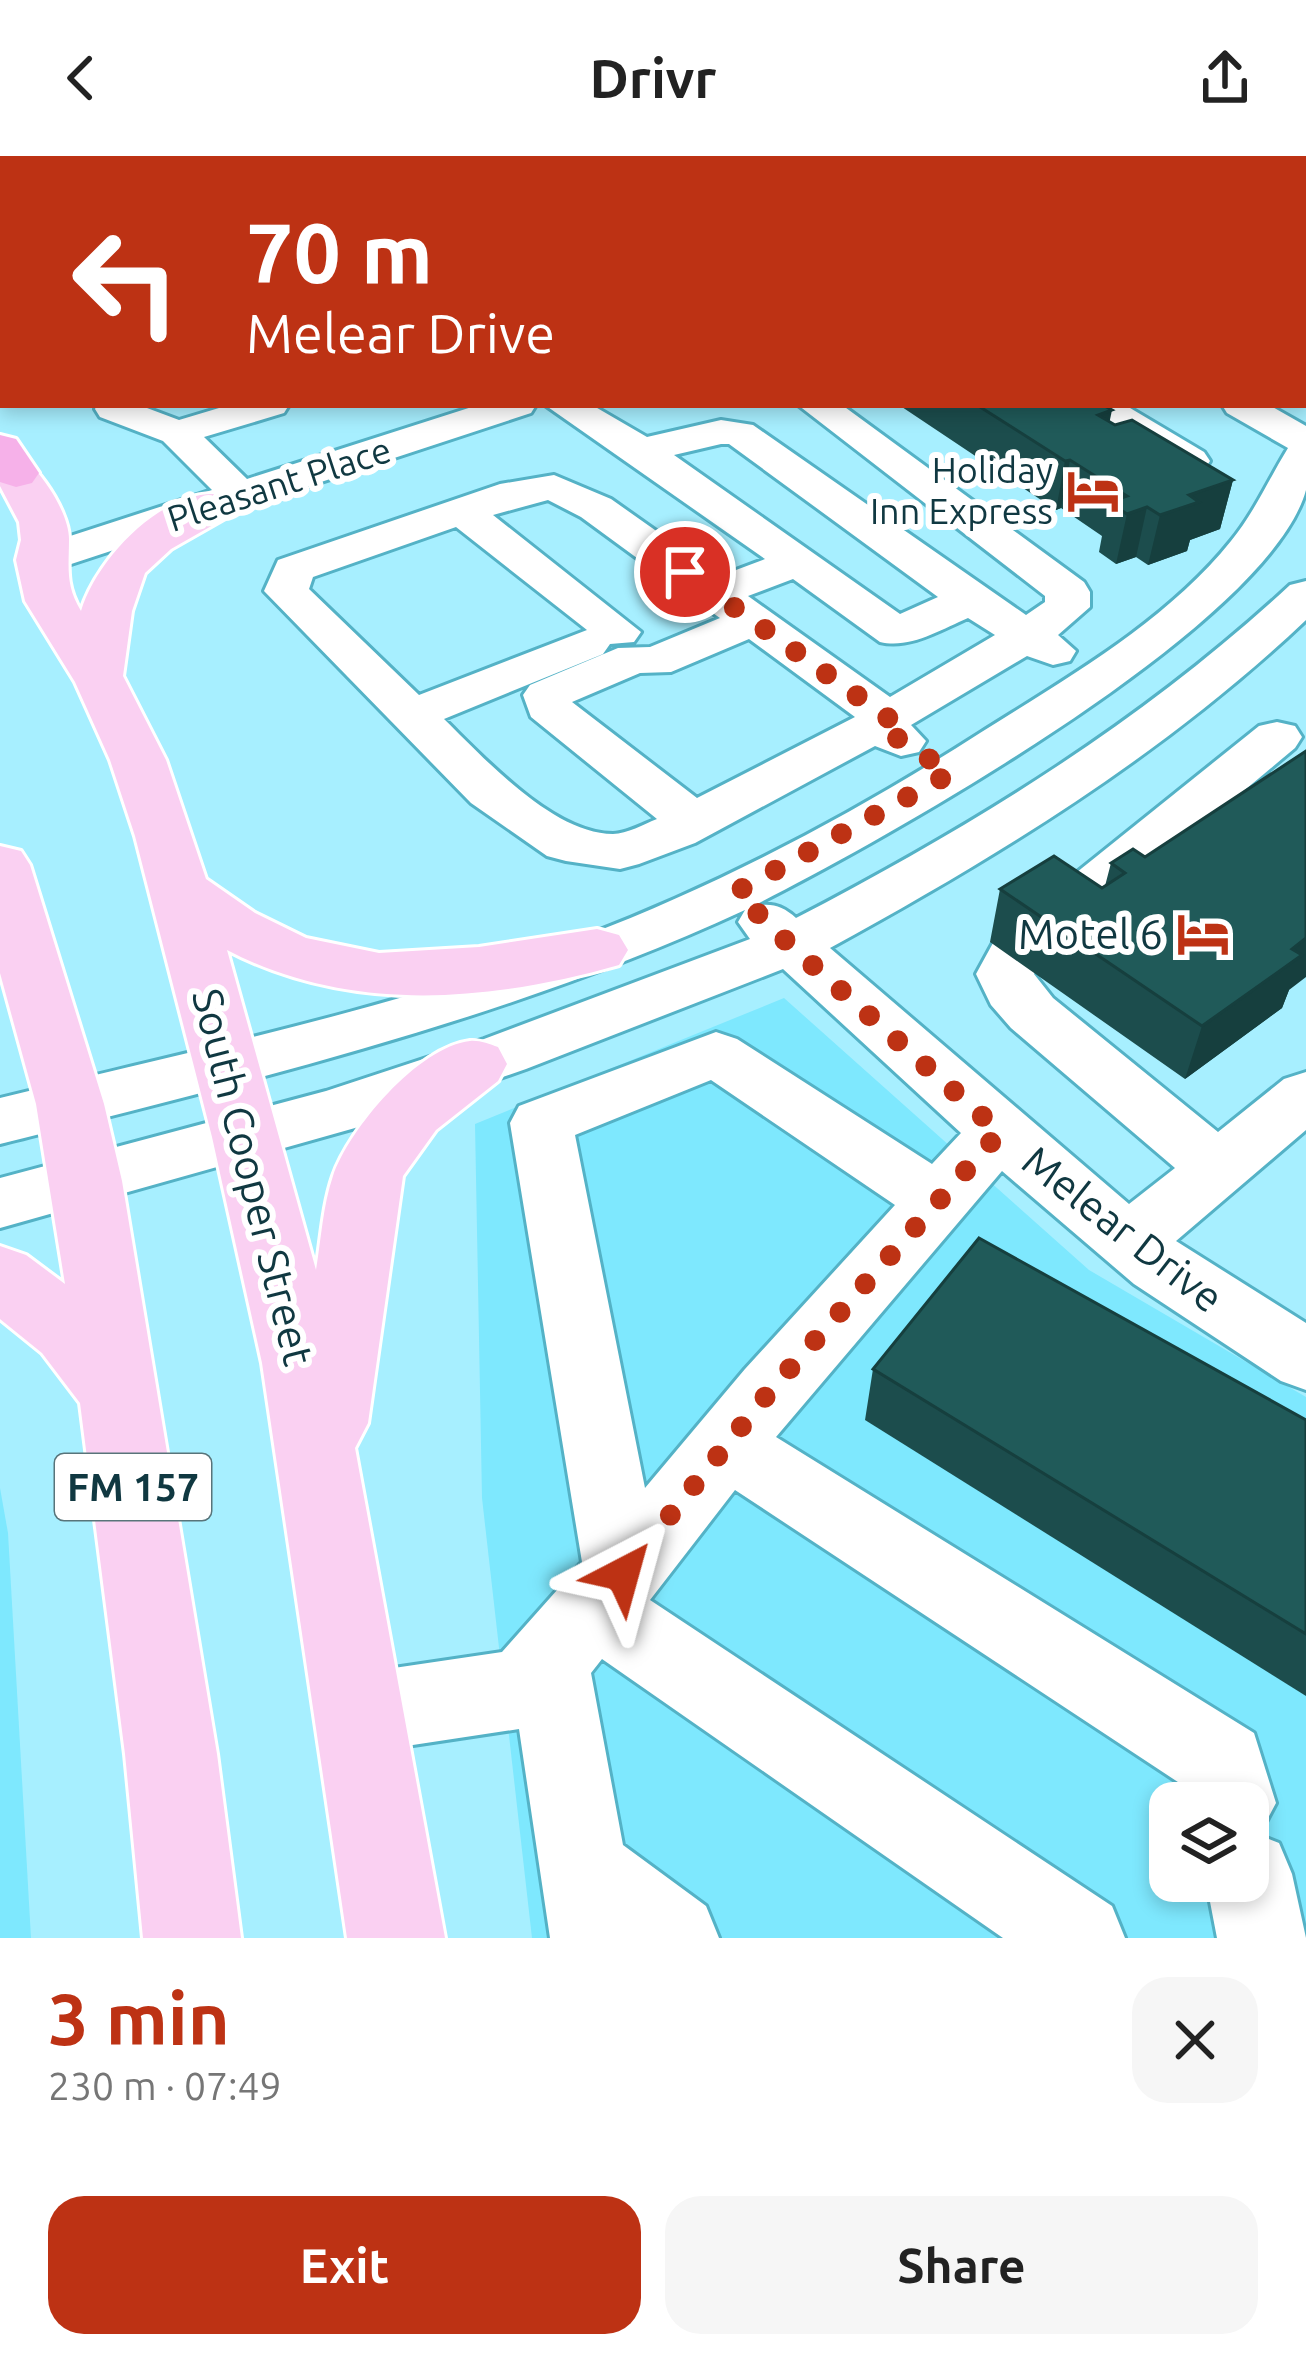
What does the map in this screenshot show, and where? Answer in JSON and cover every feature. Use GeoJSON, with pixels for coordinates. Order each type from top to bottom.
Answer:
{"type":"FeatureCollection","features":[{"type":"Feature","properties":{"kind":"main road","name":"South Cooper Street"},"geometry":{"type":"LineString","coordinates":[[5,459],[42,521],[45,539],[20,560],[97,676],[138,760],[247,1137],[301,1363],[396,1938]]}},
{"type":"Feature","properties":{"kind":"main road"},"geometry":{"type":"LineString","coordinates":[[97,676],[106,598],[115,574],[135,551],[163,531],[227,501]]}},
{"type":"Feature","properties":{"kind":"main road","name":"FM 157"},"geometry":{"type":"LineString","coordinates":[[2,880],[70,1103],[123,1172],[120,1396],[179,1812],[192,1938]]}},
{"type":"Feature","properties":{"kind":"main road"},"geometry":{"type":"LineString","coordinates":[[179,889],[224,924],[294,958],[369,978],[421,978],[597,950]]}},
{"type":"Feature","properties":{"kind":"main road"},"geometry":{"type":"LineString","coordinates":[[320,1480],[368,1176],[383,1143],[441,1086],[474,1064]]}},
{"type":"Feature","properties":{"kind":"main road"},"geometry":{"type":"LineString","coordinates":[[0,1276],[69,1331],[120,1396]]}},
{"type":"Feature","properties":{"kind":"street"},"geometry":{"type":"LineString","coordinates":[[115,408],[177,433],[227,501]]}},
{"type":"Feature","properties":{"kind":"street"},"geometry":{"type":"LineString","coordinates":[[177,433],[260,408]]}},
{"type":"Feature","properties":{"kind":"street","name":"Pleasant Place"},"geometry":{"type":"LineString","coordinates":[[20,560],[227,501],[508,408]]}},
{"type":"Feature","properties":{"kind":"street"},"geometry":{"type":"LineString","coordinates":[[569,408],[641,450],[956,678]]}},
{"type":"Feature","properties":{"kind":"street"},"geometry":{"type":"LineString","coordinates":[[821,408],[1069,592],[1067,607],[883,722],[694,822],[620,852],[566,844],[489,792],[286,591],[294,569],[515,494],[554,487],[596,508],[753,621],[883,722],[951,773]]}},
{"type":"Feature","properties":{"kind":"street"},"geometry":{"type":"LineString","coordinates":[[1103,408],[1190,461]]}},
{"type":"Feature","properties":{"kind":"street"},"geometry":{"type":"LineString","coordinates":[[0,1121],[226,1065],[546,971],[736,892],[951,773],[1097,678],[1235,564],[1270,516],[1306,446],[1246,408]]}},
{"type":"Feature","properties":{"kind":"street"},"geometry":{"type":"LineString","coordinates":[[641,450],[721,432],[739,433],[970,600],[1118,689],[1124,700],[1118,711],[1023,778],[1020,814]]}},
{"type":"Feature","properties":{"kind":"street"},"geometry":{"type":"LineString","coordinates":[[462,511],[636,647],[651,674],[588,702],[578,734],[694,822]]}},
{"type":"Feature","properties":{"kind":"street"},"geometry":{"type":"LineString","coordinates":[[636,647],[714,593],[800,561]]}},
{"type":"Feature","properties":{"kind":"street"},"geometry":{"type":"LineString","coordinates":[[0,1203],[247,1137],[474,1064],[790,945],[952,859],[1020,814],[1226,670],[1306,595]]}},
{"type":"Feature","properties":{"kind":"street"},"geometry":{"type":"LineString","coordinates":[[896,632],[970,600]]}},
{"type":"Feature","properties":{"kind":"street"},"geometry":{"type":"LineString","coordinates":[[411,715],[636,647],[753,621]]}},
{"type":"Feature","properties":{"kind":"street"},"geometry":{"type":"LineString","coordinates":[[1184,700],[1292,728]]}},
{"type":"Feature","properties":{"kind":"street"},"geometry":{"type":"LineString","coordinates":[[1218,1168],[1032,1013],[1012,991],[1005,974],[1034,938],[1292,728]]}},
{"type":"Feature","properties":{"kind":"street","name":"Melear Drive"},"geometry":{"type":"LineString","coordinates":[[736,892],[790,945],[1129,1242],[1306,1360]]}},
{"type":"Feature","properties":{"kind":"street"},"geometry":{"type":"LineString","coordinates":[[674,1938],[589,1904],[589,1615],[542,1123],[716,1054],[927,1215],[976,1264]]}},
{"type":"Feature","properties":{"kind":"street"},"geometry":{"type":"LineString","coordinates":[[1129,1242],[1306,1095]]}},
{"type":"Feature","properties":{"kind":"street"},"geometry":{"type":"LineString","coordinates":[[360,1713],[520,1689],[589,1615],[727,1445],[1000,1132]]}},
{"type":"Feature","properties":{"kind":"street"},"geometry":{"type":"LineString","coordinates":[[727,1445],[1224,1763],[1228,1782]]}},
{"type":"Feature","properties":{"kind":"street"},"geometry":{"type":"LineString","coordinates":[[589,1615],[1080,1938]]}},
{"type":"Feature","properties":{"kind":"street"},"geometry":{"type":"LineString","coordinates":[[1254,1902],[1262,1938]]}},
{"type":"Feature","properties":{"kind":"shaded area"},"geometry":{"type":"Polygon","coordinates":[[[784,998],[1089,1270],[1306,1397],[1306,1938],[532,1938],[482,1498],[475,1124],[784,998]]]}},
{"type":"Feature","properties":{"kind":"shaded area"},"geometry":{"type":"Polygon","coordinates":[[[0,1488],[8,1533],[31,1938],[0,1938],[0,1488]]]}},
{"type":"Feature","properties":{"kind":"building"},"geometry":{"type":"Polygon","coordinates":[[[982,408],[1108,408],[1112,410],[1098,415],[1115,425],[1132,420],[1233,480],[1189,495],[1199,502],[1160,515],[1147,507],[1127,514],[1109,502],[1127,496],[982,408]]]}},
{"type":"Feature","properties":{"kind":"building","name":"Motel 6"},"geometry":{"type":"Polygon","coordinates":[[[1306,751],[1306,938],[1292,949],[1302,955],[1202,1026],[1000,889],[1054,856],[1102,888],[1125,873],[1111,863],[1133,849],[1145,857],[1306,751]]]}},
{"type":"Feature","properties":{"kind":"building"},"geometry":{"type":"Polygon","coordinates":[[[979,1238],[1306,1420],[1306,1634],[873,1369],[979,1238]]]}},
{"type":"Feature","properties":{"kind":"place","name":"Holiday Inn Express"},"geometry":{"type":"Point","coordinates":[1093,491]}},
{"type":"Feature","properties":{"kind":"place","name":"Motel 6"},"geometry":{"type":"Point","coordinates":[1203,934]}},
{"type":"Feature","properties":{"kind":"route"},"geometry":{"type":"LineString","coordinates":[[623,1574],[770,1391],[1000,1132],[736,892],[951,773],[877,725],[888,718],[685,572]]}}]}
